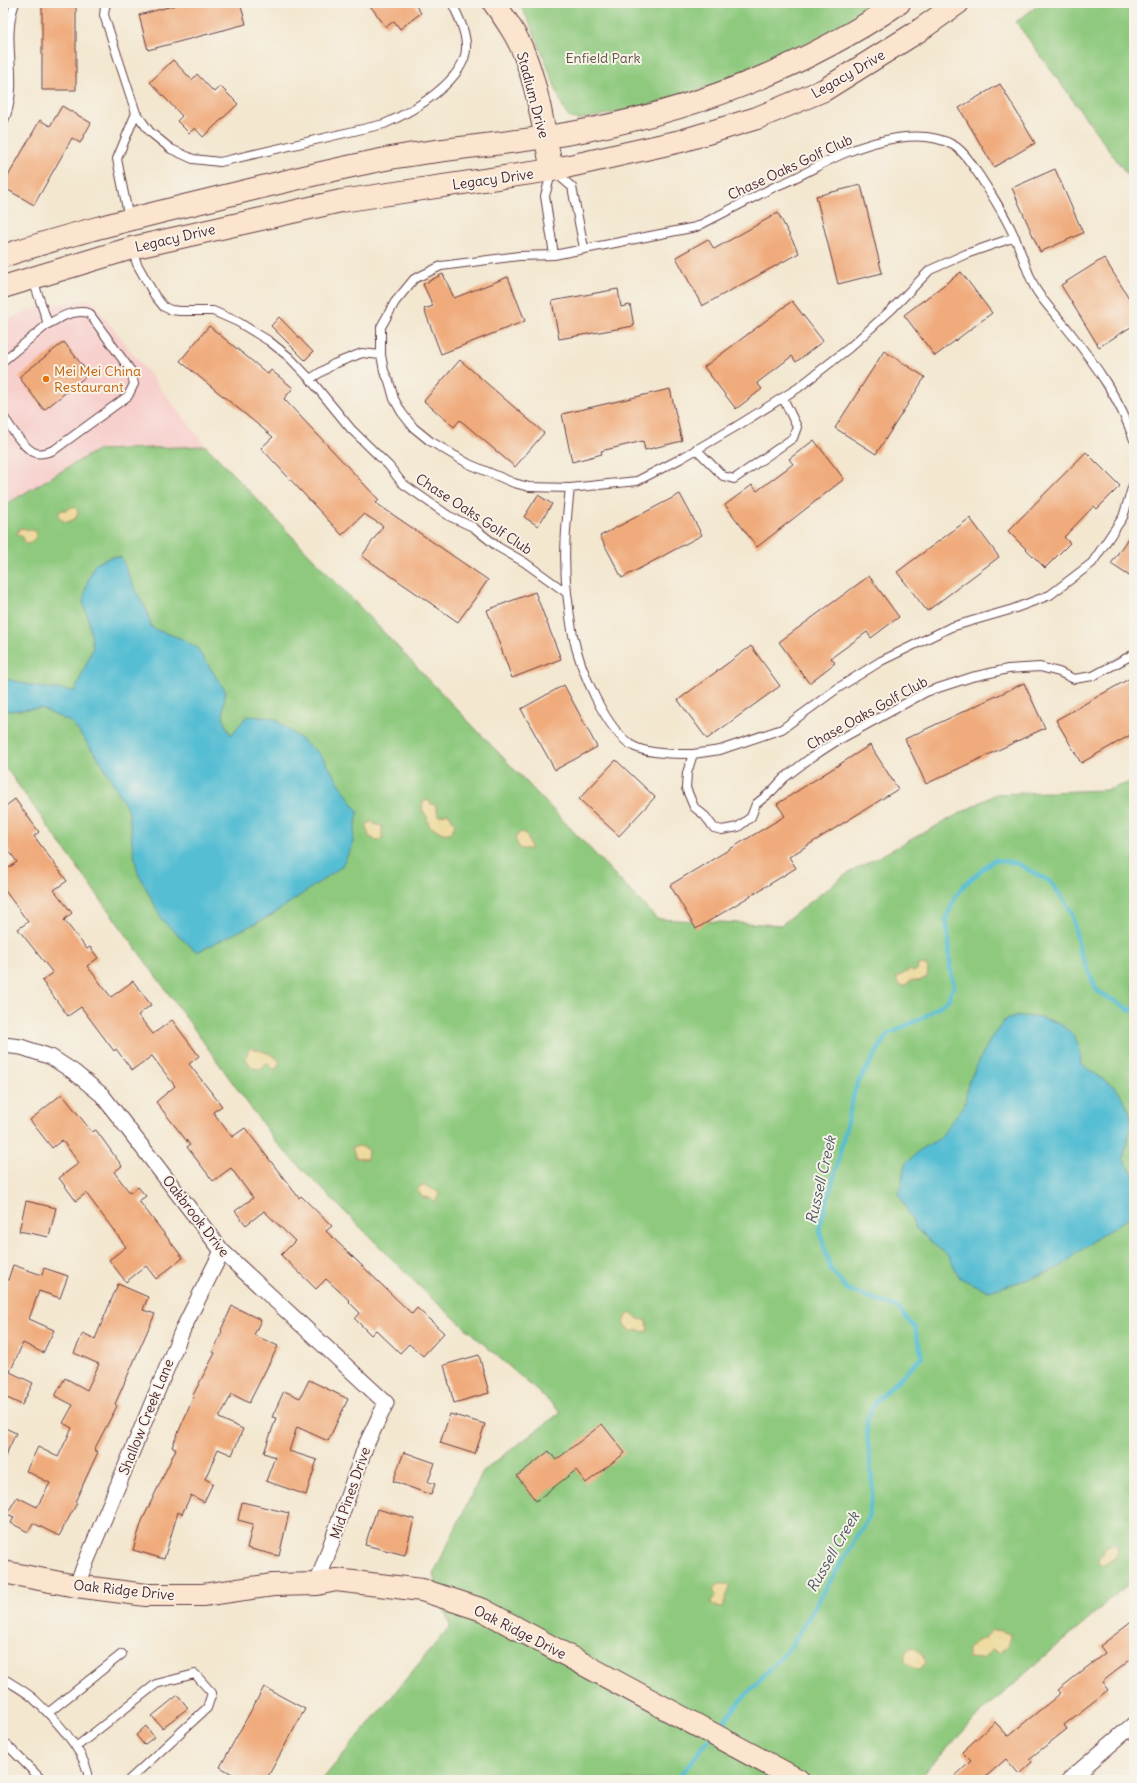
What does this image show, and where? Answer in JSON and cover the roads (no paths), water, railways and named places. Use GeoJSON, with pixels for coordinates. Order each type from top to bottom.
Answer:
{"type":"FeatureCollection","features":[{"type":"Feature","properties":{"kind":"main road","name":"Stadium Drive"},"geometry":{"type":"LineString","coordinates":[[494,3],[510,27],[525,56],[552,170]]}},
{"type":"Feature","properties":{"kind":"main road","name":"Legacy Drive"},"geometry":{"type":"LineString","coordinates":[[3,256],[57,238],[304,176],[396,157],[584,131],[644,118],[726,92],[807,58],[878,17],[899,3]]}},
{"type":"Feature","properties":{"kind":"main road","name":"Legacy Drive"},"geometry":{"type":"LineString","coordinates":[[3,287],[132,248],[341,201],[552,170],[681,141],[757,118],[824,90],[917,32],[958,3]]}},
{"type":"Feature","properties":{"kind":"main road"},"geometry":{"type":"LineString","coordinates":[[129,219],[132,248]]}},
{"type":"Feature","properties":{"kind":"main road","name":"Oak Ridge Drive"},"geometry":{"type":"LineString","coordinates":[[3,1572],[76,1586],[146,1595],[203,1595],[273,1585],[317,1584],[336,1580],[422,1590],[475,1608],[798,1780]]}},
{"type":"Feature","properties":{"kind":"street","name":"Oakbrook Drive"},"geometry":{"type":"LineString","coordinates":[[3,1045],[21,1047],[50,1057],[74,1072],[102,1095],[222,1251],[386,1403]]}},
{"type":"Feature","properties":{"kind":"street","name":"Shallow Creek Lane"},"geometry":{"type":"LineString","coordinates":[[76,1586],[183,1329],[222,1251]]}},
{"type":"Feature","properties":{"kind":"street","name":"Mid Pines Drive"},"geometry":{"type":"LineString","coordinates":[[317,1584],[366,1445],[386,1403]]}},
{"type":"Feature","properties":{"kind":"street"},"geometry":{"type":"LineString","coordinates":[[1069,1780],[1134,1724]]}},
{"type":"Feature","properties":{"kind":"lane"},"geometry":{"type":"LineString","coordinates":[[3,123],[8,113],[11,90],[6,33],[7,22],[15,3]]}},
{"type":"Feature","properties":{"kind":"lane"},"geometry":{"type":"LineString","coordinates":[[107,3],[104,15],[136,113],[150,132],[171,149],[193,159],[220,162],[384,124],[402,117],[422,103],[456,74],[465,58],[466,45],[463,28],[452,3]]}},
{"type":"Feature","properties":{"kind":"lane"},"geometry":{"type":"LineString","coordinates":[[129,219],[117,159],[136,113]]}},
{"type":"Feature","properties":{"kind":"lane","name":"Chase Oaks Golf Club"},"geometry":{"type":"LineString","coordinates":[[1015,237],[966,254],[930,270],[893,308],[849,348],[783,398],[737,426],[637,481],[570,488],[529,486],[514,483],[469,464],[430,441],[414,428],[402,413],[394,399],[384,370],[381,355],[381,327],[395,302],[414,280],[441,266],[518,256],[554,255],[696,227],[774,187],[786,183],[815,166],[844,153],[871,144],[897,138],[923,136],[954,145],[964,155],[992,194],[1015,237],[1036,289],[1086,353],[1107,384],[1128,423],[1134,440]]}},
{"type":"Feature","properties":{"kind":"lane"},"geometry":{"type":"LineString","coordinates":[[554,255],[545,196],[552,170],[572,187],[584,248]]}},
{"type":"Feature","properties":{"kind":"lane","name":"Chase Oaks Golf Club"},"geometry":{"type":"LineString","coordinates":[[132,248],[137,264],[155,296],[164,306],[171,310],[180,311],[213,311],[238,322],[269,341],[310,379],[351,429],[384,461],[402,483],[449,516],[473,527],[498,547],[524,562],[567,592]]}},
{"type":"Feature","properties":{"kind":"lane"},"geometry":{"type":"LineString","coordinates":[[32,277],[48,324]]}},
{"type":"Feature","properties":{"kind":"lane"},"geometry":{"type":"LineString","coordinates":[[3,361],[48,324],[65,315],[82,312],[89,314],[131,371],[134,384],[128,396],[54,450],[44,453],[35,453],[26,447],[3,416]]}},
{"type":"Feature","properties":{"kind":"lane"},"geometry":{"type":"LineString","coordinates":[[310,379],[334,364],[362,354],[381,355]]}},
{"type":"Feature","properties":{"kind":"lane"},"geometry":{"type":"LineString","coordinates":[[696,449],[723,476],[734,479],[794,438],[797,427],[783,398]]}},
{"type":"Feature","properties":{"kind":"lane","name":"Chase Oaks Golf Club"},"geometry":{"type":"LineString","coordinates":[[570,488],[564,543],[564,570],[573,636],[592,691],[605,716],[620,735],[636,747],[668,754],[693,754],[720,750],[782,729],[838,688],[881,661],[951,627],[1013,609],[1050,595],[1092,563],[1123,517],[1134,482]]}},
{"type":"Feature","properties":{"kind":"lane","name":"Chase Oaks Golf Club"},"geometry":{"type":"LineString","coordinates":[[693,754],[686,773],[686,788],[694,807],[705,816],[714,828],[722,830],[738,827],[751,817],[756,804],[771,792],[784,778],[809,759],[835,742],[926,692],[972,677],[1008,669],[1040,666],[1074,679],[1093,676],[1134,654]]}},
{"type":"Feature","properties":{"kind":"lane"},"geometry":{"type":"LineString","coordinates":[[48,1713],[122,1654]]}},
{"type":"Feature","properties":{"kind":"lane"},"geometry":{"type":"LineString","coordinates":[[76,1747],[156,1684],[195,1674],[212,1693],[207,1708],[129,1780]]}},
{"type":"Feature","properties":{"kind":"lane"},"geometry":{"type":"LineString","coordinates":[[3,1678],[33,1699],[48,1713],[76,1747],[89,1773],[89,1780]]}},
{"type":"Feature","properties":{"kind":"lane"},"geometry":{"type":"LineString","coordinates":[[3,1741],[42,1780]]}},
{"type":"Feature","properties":{"kind":"water"},"geometry":{"type":"Polygon","coordinates":[[[111,557],[121,557],[136,592],[146,609],[152,628],[180,638],[197,648],[226,692],[223,714],[225,724],[231,735],[247,716],[274,718],[321,755],[358,812],[352,847],[341,867],[272,915],[197,952],[163,921],[138,873],[132,843],[129,812],[102,763],[72,723],[40,708],[9,711],[3,709],[3,678],[37,687],[75,691],[93,648],[88,618],[83,602],[87,583],[95,564],[111,557]]]}},
{"type":"Feature","properties":{"kind":"water"},"geometry":{"type":"Polygon","coordinates":[[[1018,1016],[1045,1019],[1062,1025],[1069,1030],[1079,1046],[1081,1064],[1117,1089],[1128,1107],[1132,1122],[1123,1159],[1134,1175],[1134,1214],[1094,1240],[1060,1267],[1042,1275],[989,1291],[960,1278],[949,1257],[916,1229],[899,1194],[905,1164],[922,1148],[939,1139],[965,1103],[968,1083],[991,1038],[1005,1020],[1018,1016]]]}},
{"type":"Feature","properties":{"kind":"waterway","name":"Russell Creek"},"geometry":{"type":"LineString","coordinates":[[717,1730],[737,1705],[792,1645],[868,1518],[873,1491],[867,1433],[867,1418],[876,1401],[922,1357],[915,1328],[897,1307],[848,1290],[831,1270],[819,1229],[834,1177],[856,1086],[888,1034],[924,1017],[948,1000],[954,985],[950,967],[946,919],[955,897],[965,884],[994,860],[1016,863],[1051,882],[1071,911],[1080,952],[1097,991],[1130,1010],[1134,1009]]}},
{"type":"Feature","properties":{"kind":"waterway","name":"Russell Creek"},"geometry":{"type":"LineString","coordinates":[[677,1780],[709,1739]]}},
{"type":"Feature","properties":{"kind":"place","name":"Mei Mei China Restaurant"},"geometry":{"type":"Point","coordinates":[46,379]}},
{"type":"Feature","properties":{"kind":"park label","name":"Enfield Park"},"geometry":{"type":"Point","coordinates":[603,58]}}]}
